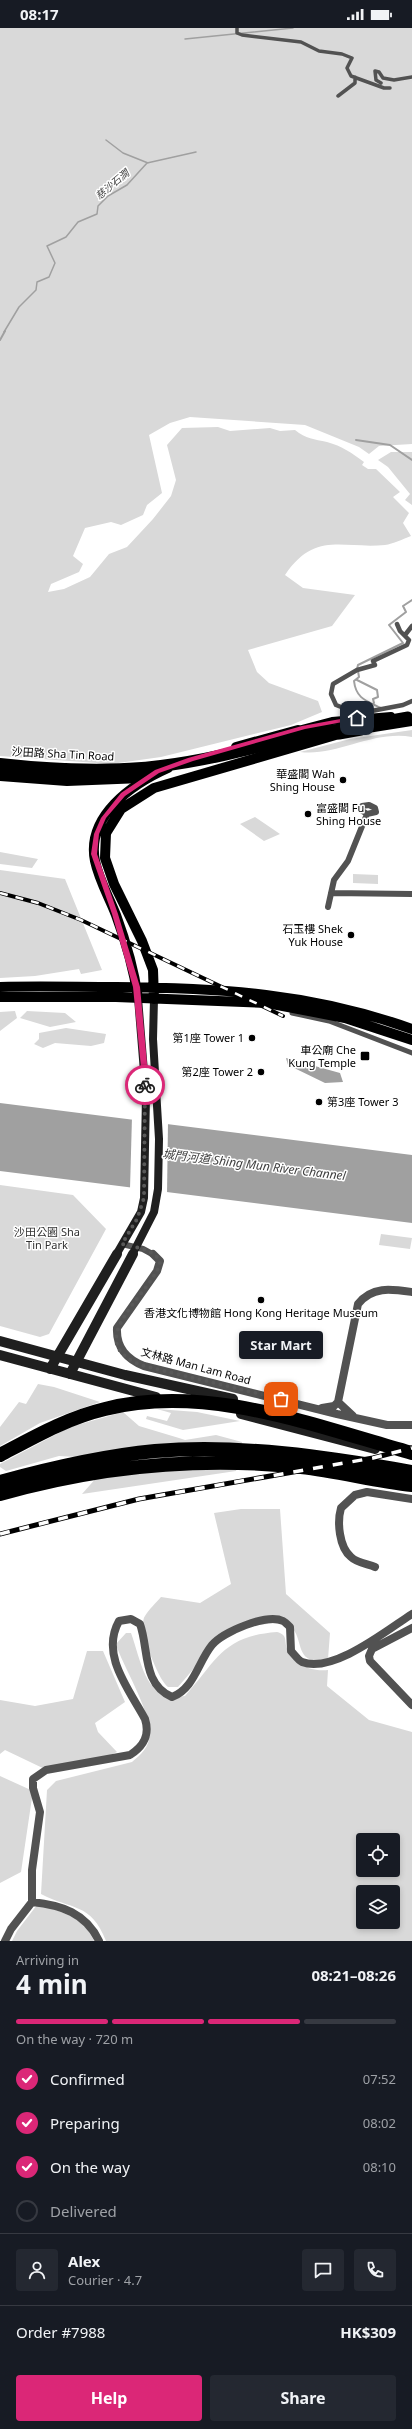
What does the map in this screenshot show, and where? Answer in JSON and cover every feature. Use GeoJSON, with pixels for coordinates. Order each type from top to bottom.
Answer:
{"type":"FeatureCollection","features":[{"type":"Feature","properties":{"kind":"highway"},"geometry":{"type":"LineString","coordinates":[[339,734],[411,718]]}},
{"type":"Feature","properties":{"kind":"highway","name":"沙田路 Sha Tin Road"},"geometry":{"type":"LineString","coordinates":[[0,764],[68,770],[129,770],[196,760],[339,727],[411,718]]}},
{"type":"Feature","properties":{"kind":"highway","name":"沙田路 Sha Tin Road"},"geometry":{"type":"LineString","coordinates":[[0,775],[51,780],[112,779],[178,771],[339,734]]}},
{"type":"Feature","properties":{"kind":"highway"},"geometry":{"type":"LineString","coordinates":[[0,1455],[45,1429],[90,1412],[138,1402],[178,1400],[220,1403],[257,1411],[412,1453]]}},
{"type":"Feature","properties":{"kind":"highway"},"geometry":{"type":"LineString","coordinates":[[0,1494],[45,1475],[137,1452],[219,1449],[299,1453],[412,1472]]}},
{"type":"Feature","properties":{"kind":"highway"},"geometry":{"type":"LineString","coordinates":[[0,1482],[45,1475],[142,1464],[221,1461],[304,1467],[408,1485]]}},
{"type":"Feature","properties":{"kind":"main road"},"geometry":{"type":"LineString","coordinates":[[50,1369],[137,1219],[144,1198],[146,1116],[143,1045],[137,1011],[137,987],[115,914],[94,854],[99,826],[115,802],[133,787],[157,772],[190,760],[304,727],[364,715],[411,718]]}},
{"type":"Feature","properties":{"kind":"main road"},"geometry":{"type":"LineString","coordinates":[[70,1374],[151,1219],[158,1199],[159,1117],[152,1022],[156,988],[144,941],[106,867],[104,840],[107,830],[115,816],[132,800],[154,788],[310,744],[339,734]]}},
{"type":"Feature","properties":{"kind":"main road"},"geometry":{"type":"LineString","coordinates":[[0,987],[237,989],[304,998],[367,1012],[412,1029]]}},
{"type":"Feature","properties":{"kind":"main road"},"geometry":{"type":"LineString","coordinates":[[0,997],[138,998],[266,1003],[412,1040]]}},
{"type":"Feature","properties":{"kind":"main road"},"geometry":{"type":"LineString","coordinates":[[0,1341],[76,1362],[269,1408],[412,1447]]}},
{"type":"Feature","properties":{"kind":"main road"},"geometry":{"type":"LineString","coordinates":[[0,1355],[143,1394],[273,1423],[412,1459]]}},
{"type":"Feature","properties":{"kind":"street"},"geometry":{"type":"LineString","coordinates":[[237,28],[237,33],[244,36],[302,42],[322,52],[347,55],[352,58],[347,68],[351,76],[386,88],[390,87],[376,81],[374,71],[379,72],[383,78],[390,80],[412,77]]}},
{"type":"Feature","properties":{"kind":"street"},"geometry":{"type":"LineString","coordinates":[[338,96],[355,82],[355,77]]}},
{"type":"Feature","properties":{"kind":"street"},"geometry":{"type":"LineString","coordinates":[[397,624],[409,640],[407,645],[373,661],[375,664],[373,667],[357,670],[333,684],[331,696],[336,705],[346,710],[364,715],[403,705],[412,701]]}},
{"type":"Feature","properties":{"kind":"street"},"geometry":{"type":"LineString","coordinates":[[405,635],[412,626]]}},
{"type":"Feature","properties":{"kind":"street"},"geometry":{"type":"LineString","coordinates":[[328,907],[334,880],[348,861],[367,814]]}},
{"type":"Feature","properties":{"kind":"street"},"geometry":{"type":"LineString","coordinates":[[331,893],[412,894]]}},
{"type":"Feature","properties":{"kind":"street"},"geometry":{"type":"LineString","coordinates":[[292,1014],[330,1020],[412,1053]]}},
{"type":"Feature","properties":{"kind":"street","name":"文林路 Man Lam Road"},"geometry":{"type":"LineString","coordinates":[[122,1244],[136,1247],[157,1256],[160,1264],[117,1328],[116,1337],[119,1347],[128,1356],[144,1366],[354,1418],[394,1426],[412,1425]]}},
{"type":"Feature","properties":{"kind":"street"},"geometry":{"type":"LineString","coordinates":[[317,1408],[329,1408],[338,1402],[358,1304],[364,1295],[376,1290],[412,1292]]}},
{"type":"Feature","properties":{"kind":"street"},"geometry":{"type":"LineString","coordinates":[[338,1402],[342,1408],[354,1418]]}},
{"type":"Feature","properties":{"kind":"street"},"geometry":{"type":"LineString","coordinates":[[375,1567],[361,1562],[347,1553],[339,1525],[341,1508],[355,1495],[367,1492],[412,1499]]}},
{"type":"Feature","properties":{"kind":"street"},"geometry":{"type":"LineString","coordinates":[[5,1941],[11,1929],[32,1902],[32,1870],[40,1812],[33,1788],[33,1778],[46,1770],[130,1754],[141,1747],[147,1738],[147,1728],[144,1719],[112,1653],[113,1633],[119,1621],[131,1619],[140,1624],[145,1660],[151,1676],[163,1693],[173,1697],[179,1695],[187,1688],[212,1645],[226,1634],[238,1629],[267,1620],[283,1621],[290,1627],[289,1644],[294,1656],[304,1662],[317,1664],[344,1656],[412,1614]]}},
{"type":"Feature","properties":{"kind":"street"},"geometry":{"type":"LineString","coordinates":[[412,1628],[372,1649],[369,1656],[370,1661],[412,1705]]}},
{"type":"Feature","properties":{"kind":"street"},"geometry":{"type":"LineString","coordinates":[[32,1902],[47,1903],[69,1909],[84,1918],[94,1928],[99,1941]]}},
{"type":"Feature","properties":{"kind":"green space"},"geometry":{"type":"Polygon","coordinates":[[[0,28],[412,28],[412,444],[379,446],[369,454],[359,447],[305,425],[190,417],[170,423],[149,435],[162,493],[147,505],[143,515],[121,525],[111,522],[85,528],[73,556],[83,564],[79,572],[51,584],[48,592],[64,589],[90,577],[109,554],[127,547],[153,519],[171,496],[176,480],[167,445],[182,428],[218,427],[230,431],[270,428],[280,431],[295,430],[307,437],[327,442],[342,448],[364,462],[362,465],[368,469],[376,469],[400,492],[393,497],[409,513],[403,523],[411,536],[395,543],[385,545],[330,545],[318,547],[307,552],[296,561],[285,575],[303,588],[355,595],[332,626],[248,650],[257,672],[269,683],[318,701],[322,712],[291,725],[161,757],[111,764],[0,756],[0,28]]]}},
{"type":"Feature","properties":{"kind":"green space"},"geometry":{"type":"Polygon","coordinates":[[[391,452],[412,452],[412,505],[405,500],[410,494],[388,467],[378,460],[391,452]]]}},
{"type":"Feature","properties":{"kind":"green space"},"geometry":{"type":"Polygon","coordinates":[[[412,730],[412,737],[383,737],[327,751],[313,753],[300,752],[350,739],[412,730]]]}},
{"type":"Feature","properties":{"kind":"green space"},"geometry":{"type":"Polygon","coordinates":[[[255,817],[280,834],[264,841],[240,824],[255,817]]]}},
{"type":"Feature","properties":{"kind":"green space"},"geometry":{"type":"Polygon","coordinates":[[[0,852],[38,859],[32,868],[0,864],[0,852]]]}},
{"type":"Feature","properties":{"kind":"green space"},"geometry":{"type":"Polygon","coordinates":[[[0,870],[65,879],[102,970],[81,974],[79,969],[35,976],[0,978],[0,870]]]}},
{"type":"Feature","properties":{"kind":"green space"},"geometry":{"type":"Polygon","coordinates":[[[353,874],[378,875],[378,884],[353,883],[353,874]]]}},
{"type":"Feature","properties":{"kind":"green space"},"geometry":{"type":"Polygon","coordinates":[[[15,1011],[17,1018],[0,1031],[0,1012],[15,1011]]]}},
{"type":"Feature","properties":{"kind":"green space"},"geometry":{"type":"Polygon","coordinates":[[[27,1011],[65,1013],[76,1022],[50,1027],[20,1018],[27,1011]]]}},
{"type":"Feature","properties":{"kind":"green space"},"geometry":{"type":"Polygon","coordinates":[[[66,1028],[106,1034],[104,1043],[91,1046],[55,1043],[43,1048],[34,1044],[39,1039],[39,1033],[66,1028]]]}},
{"type":"Feature","properties":{"kind":"green space","name":"沙田公園 Sha Tin Park"},"geometry":{"type":"Polygon","coordinates":[[[0,1185],[73,1195],[106,1229],[49,1334],[40,1337],[0,1326],[0,1185]]]}},
{"type":"Feature","properties":{"kind":"green space"},"geometry":{"type":"Polygon","coordinates":[[[381,1234],[412,1238],[410,1249],[379,1245],[381,1234]]]}},
{"type":"Feature","properties":{"kind":"green space"},"geometry":{"type":"Polygon","coordinates":[[[38,1384],[54,1387],[100,1402],[40,1423],[0,1446],[0,1427],[19,1402],[26,1404],[38,1384]]]}},
{"type":"Feature","properties":{"kind":"green space"},"geometry":{"type":"Polygon","coordinates":[[[157,1409],[197,1412],[240,1421],[183,1430],[146,1419],[147,1416],[167,1421],[171,1413],[157,1409]]]}},
{"type":"Feature","properties":{"kind":"green space"},"geometry":{"type":"Polygon","coordinates":[[[123,1412],[139,1426],[185,1440],[216,1435],[242,1442],[236,1471],[82,1494],[113,1459],[59,1456],[6,1471],[0,1467],[0,1464],[70,1427],[123,1412]]]}},
{"type":"Feature","properties":{"kind":"green space"},"geometry":{"type":"Polygon","coordinates":[[[241,1509],[280,1509],[286,1594],[330,1633],[328,1659],[309,1659],[305,1656],[295,1632],[289,1625],[276,1623],[267,1624],[237,1631],[225,1637],[206,1654],[178,1687],[168,1687],[154,1664],[146,1641],[143,1622],[145,1616],[161,1597],[200,1603],[231,1584],[214,1513],[241,1509]]]}},
{"type":"Feature","properties":{"kind":"green space"},"geometry":{"type":"Polygon","coordinates":[[[126,1633],[131,1633],[142,1668],[147,1678],[153,1687],[161,1693],[172,1697],[185,1696],[223,1652],[244,1639],[259,1634],[280,1633],[285,1638],[287,1649],[293,1659],[304,1666],[316,1670],[328,1670],[327,1686],[369,1720],[412,1732],[412,1941],[106,1941],[94,1919],[87,1913],[41,1894],[47,1790],[56,1781],[132,1762],[139,1756],[148,1743],[148,1721],[144,1707],[116,1644],[126,1633]]]}},
{"type":"Feature","properties":{"kind":"green space"},"geometry":{"type":"Polygon","coordinates":[[[87,1651],[103,1651],[125,1702],[95,1723],[98,1732],[117,1752],[99,1760],[51,1772],[5,1750],[0,1754],[0,1700],[35,1706],[73,1699],[87,1651]]]}},
{"type":"Feature","properties":{"kind":"green space"},"geometry":{"type":"Polygon","coordinates":[[[0,1776],[33,1791],[21,1872],[0,1883],[0,1776]]]}},
{"type":"Feature","properties":{"kind":"green space"},"geometry":{"type":"Polygon","coordinates":[[[37,1905],[71,1916],[84,1926],[94,1941],[12,1941],[17,1931],[37,1905]]]}},
{"type":"Feature","properties":{"kind":"water"},"geometry":{"type":"Polygon","coordinates":[[[286,1058],[340,1073],[343,1082],[325,1083],[288,1065],[286,1058]]]}},
{"type":"Feature","properties":{"kind":"water","name":"城門河道 Shing Mun River Channel"},"geometry":{"type":"Polygon","coordinates":[[[0,1103],[412,1155],[412,1223],[0,1171],[0,1103]]]}},
{"type":"Feature","properties":{"kind":"pier"},"geometry":{"type":"Polygon","coordinates":[[[132,1117],[168,1122],[167,1194],[130,1189],[132,1117]]]}},
{"type":"Feature","properties":{"kind":"waterway"},"geometry":{"type":"LineString","coordinates":[[185,39],[293,28]]}},
{"type":"Feature","properties":{"kind":"waterway"},"geometry":{"type":"LineString","coordinates":[[106,140],[123,153],[148,163]]}},
{"type":"Feature","properties":{"kind":"waterway","name":"慈沙石澗"},"geometry":{"type":"LineString","coordinates":[[148,163],[196,152]]}},
{"type":"Feature","properties":{"kind":"waterway","name":"慈沙石澗"},"geometry":{"type":"LineString","coordinates":[[4,332],[19,307],[36,290],[37,282],[49,277],[55,263],[47,246],[66,237],[78,222],[97,214],[98,206],[108,196],[127,185],[148,163]]}},
{"type":"Feature","properties":{"kind":"waterway","name":"慈沙石澗"},"geometry":{"type":"LineString","coordinates":[[0,340],[5,331]]}},
{"type":"Feature","properties":{"kind":"waterway"},"geometry":{"type":"LineString","coordinates":[[356,440],[390,445],[412,460]]}},
{"type":"Feature","properties":{"kind":"waterway"},"geometry":{"type":"LineString","coordinates":[[357,669],[358,665],[403,643],[389,625],[406,612],[403,606],[412,600]]}},
{"type":"Feature","properties":{"kind":"waterway"},"geometry":{"type":"LineString","coordinates":[[358,671],[359,677],[354,681],[357,692],[363,699],[381,708]]}},
{"type":"Feature","properties":{"kind":"waterway"},"geometry":{"type":"LineString","coordinates":[[357,680],[377,690],[378,697],[373,699],[374,703]]}},
{"type":"Feature","properties":{"kind":"railway"},"geometry":{"type":"LineString","coordinates":[[0,893],[38,903],[81,920],[283,1016]]}},
{"type":"Feature","properties":{"kind":"railway"},"geometry":{"type":"LineString","coordinates":[[0,1534],[139,1499],[373,1458],[412,1448]]}},
{"type":"Feature","properties":{"kind":"way so far"},"geometry":{"type":"LineString","coordinates":[[145,1085],[146,1116],[144,1198],[141,1212],[122,1244],[136,1247],[157,1256],[160,1264],[157,1271],[117,1328],[116,1337],[119,1347],[124,1354],[144,1366],[281,1399]]}},
{"type":"Feature","properties":{"kind":"place","name":"華盛閣 Wah Shing House"},"geometry":{"type":"Point","coordinates":[343,780]}},
{"type":"Feature","properties":{"kind":"place","name":"富盛閣 Fu Shing House"},"geometry":{"type":"Point","coordinates":[308,814]}},
{"type":"Feature","properties":{"kind":"place","name":"石玉樓 Shek Yuk House"},"geometry":{"type":"Point","coordinates":[351,935]}},
{"type":"Feature","properties":{"kind":"place","name":"第1座 Tower 1"},"geometry":{"type":"Point","coordinates":[252,1038]}},
{"type":"Feature","properties":{"kind":"place","name":"車公廟 Che Kung Temple"},"geometry":{"type":"Point","coordinates":[365,1056]}},
{"type":"Feature","properties":{"kind":"place","name":"第2座 Tower 2"},"geometry":{"type":"Point","coordinates":[261,1072]}},
{"type":"Feature","properties":{"kind":"place","name":"第3座 Tower 3"},"geometry":{"type":"Point","coordinates":[319,1102]}},
{"type":"Feature","properties":{"kind":"place","name":"香港文化博物館 Hong Kong Heritage Museum"},"geometry":{"type":"Point","coordinates":[261,1300]}},
{"type":"Feature","properties":{"kind":"place","name":"Star Mart"},"geometry":{"type":"Point","coordinates":[281,1399]}},
{"type":"Feature","properties":{"kind":"route"},"geometry":{"type":"LineString","coordinates":[[145,1085],[143,1045],[137,1011],[137,987],[115,914],[95,862],[94,848],[99,826],[115,802],[123,794],[157,772],[190,760],[304,727],[332,721],[357,718]]}}]}
